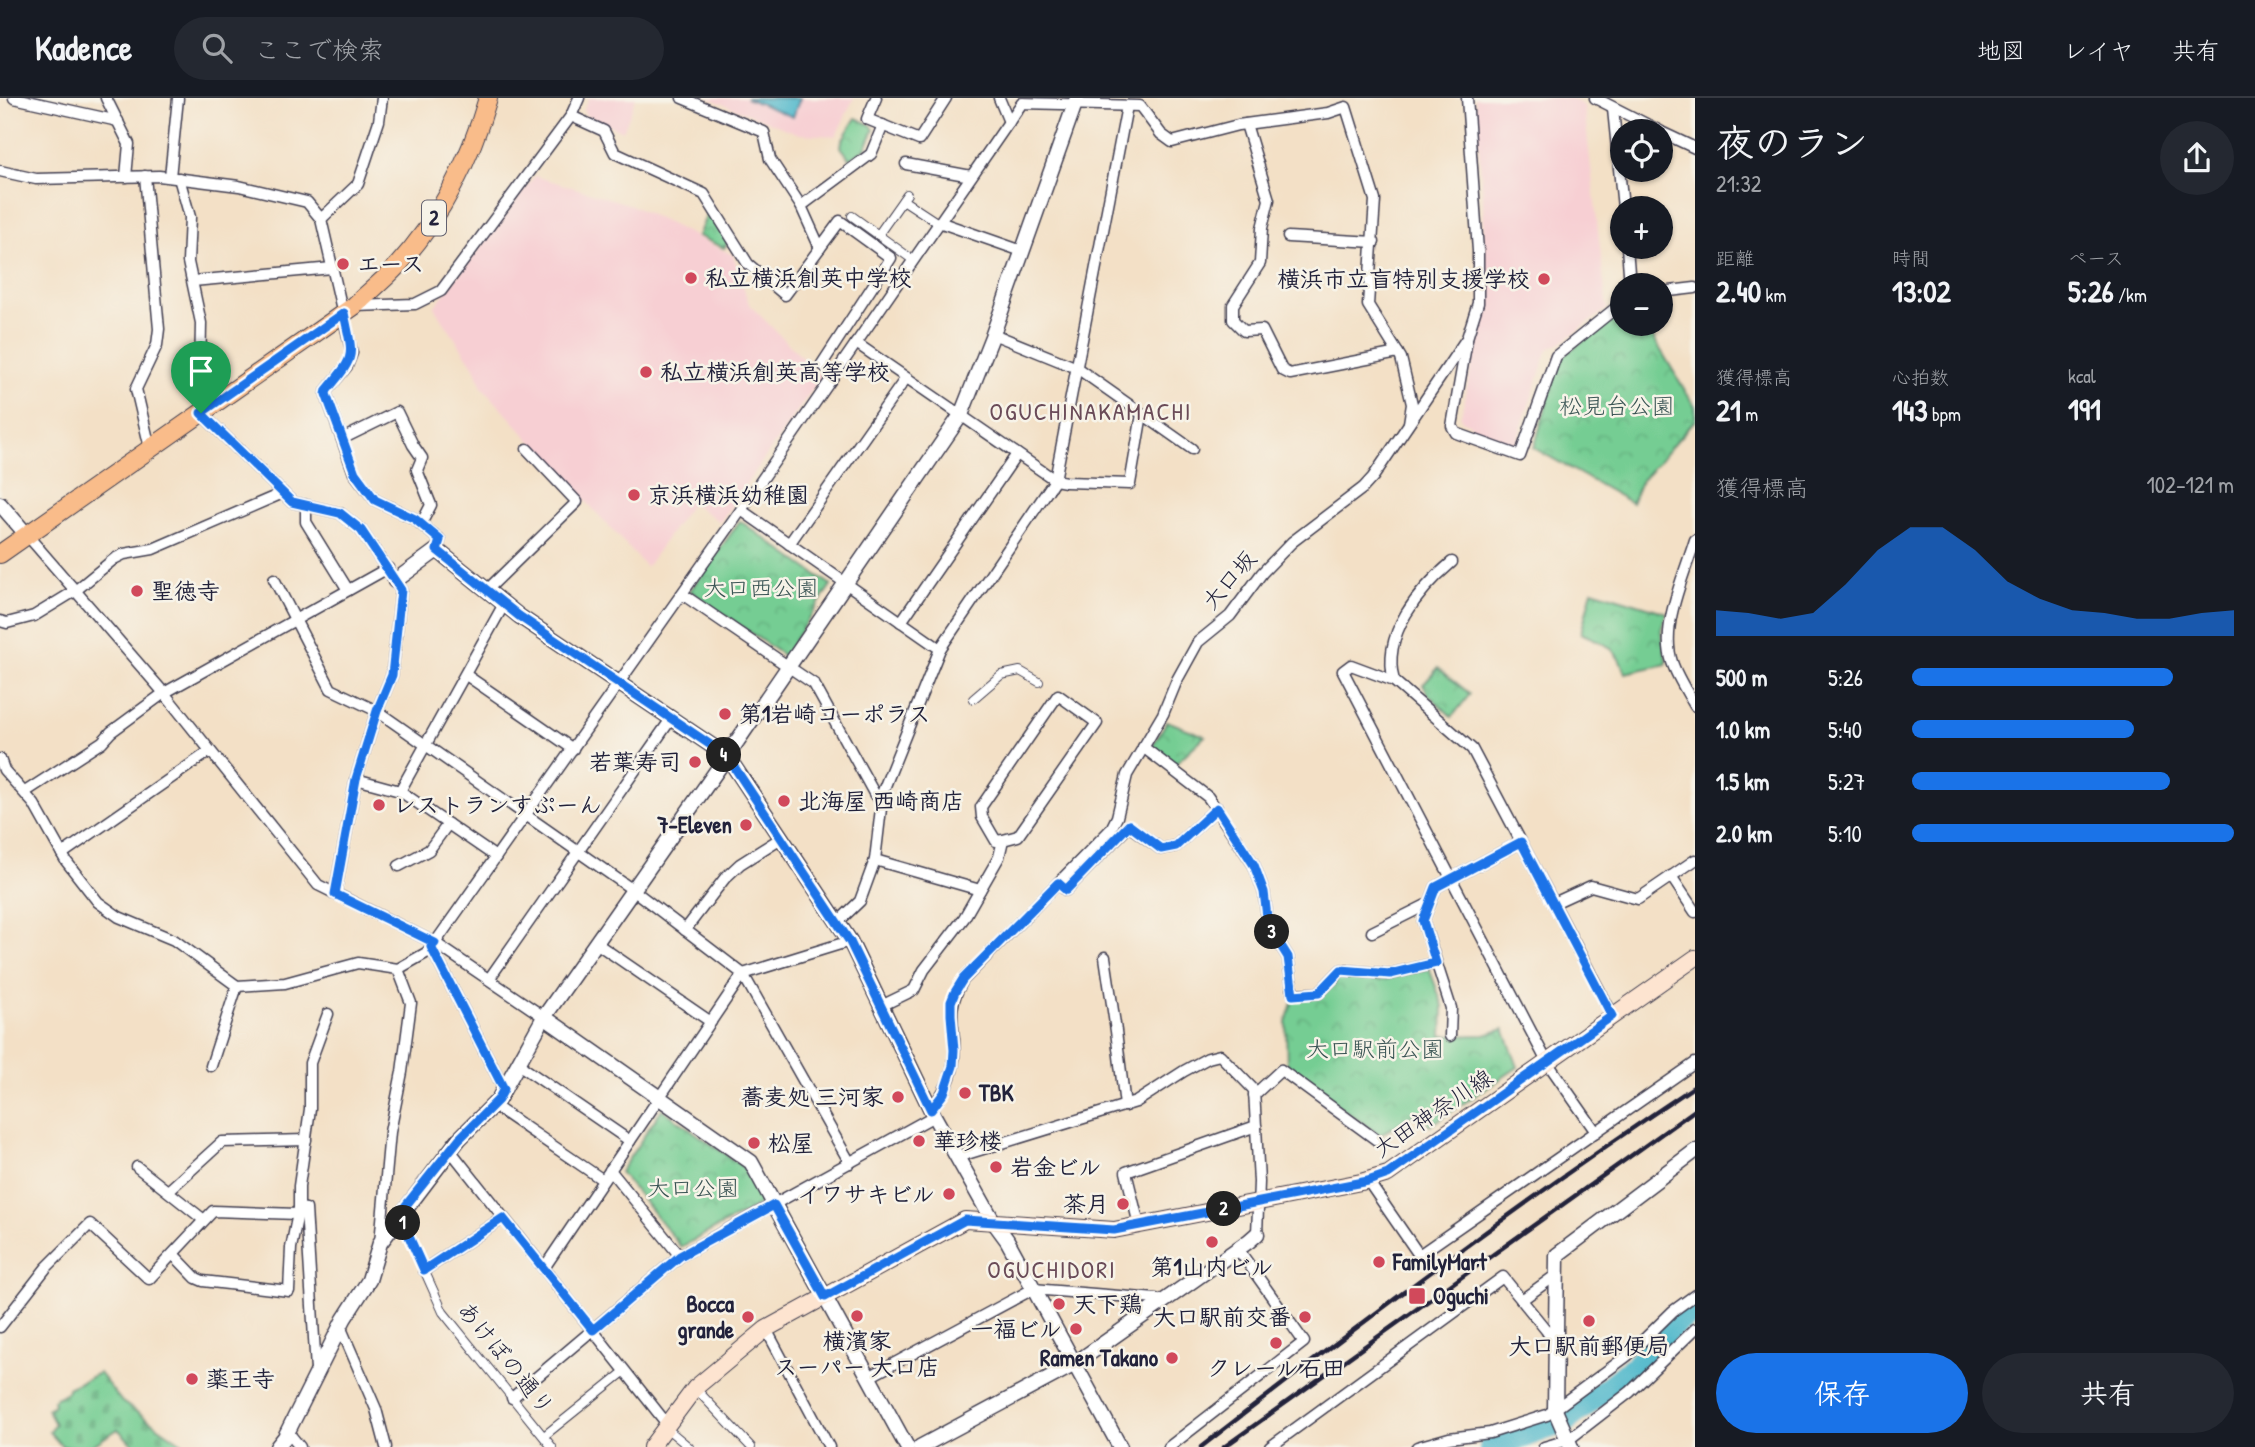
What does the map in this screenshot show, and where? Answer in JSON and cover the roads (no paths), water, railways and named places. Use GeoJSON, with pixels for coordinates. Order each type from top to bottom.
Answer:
{"type":"FeatureCollection","features":[{"type":"Feature","properties":{"kind":"main road","name":"2"},"geometry":{"type":"LineString","coordinates":[[0,554],[349,310],[400,262],[435,216],[471,149],[488,98]]}},
{"type":"Feature","properties":{"kind":"main road","name":"大田神奈川線"},"geometry":{"type":"LineString","coordinates":[[651,1447],[695,1388],[766,1329],[965,1220],[1114,1230],[1368,1181],[1388,1174],[1695,958]]}},
{"type":"Feature","properties":{"kind":"street"},"geometry":{"type":"LineString","coordinates":[[14,98],[118,121]]}},
{"type":"Feature","properties":{"kind":"street"},"geometry":{"type":"LineString","coordinates":[[106,98],[129,144],[125,177]]}},
{"type":"Feature","properties":{"kind":"street"},"geometry":{"type":"LineString","coordinates":[[178,98],[175,178],[190,217],[188,262],[201,323],[200,377],[204,411],[292,502],[340,513],[361,530],[401,590],[392,675],[377,711],[356,779],[335,894]]}},
{"type":"Feature","properties":{"kind":"street"},"geometry":{"type":"LineString","coordinates":[[321,219],[358,184],[379,121],[382,98]]}},
{"type":"Feature","properties":{"kind":"street"},"geometry":{"type":"LineString","coordinates":[[349,310],[415,304],[441,291],[571,116],[579,98]]}},
{"type":"Feature","properties":{"kind":"street"},"geometry":{"type":"LineString","coordinates":[[682,98],[764,132],[770,159],[801,206],[820,248]]}},
{"type":"Feature","properties":{"kind":"street"},"geometry":{"type":"LineString","coordinates":[[876,98],[867,118],[919,140],[946,98]]}},
{"type":"Feature","properties":{"kind":"street"},"geometry":{"type":"LineString","coordinates":[[999,98],[1009,122]]}},
{"type":"Feature","properties":{"kind":"street","name":"大口坂"},"geometry":{"type":"LineString","coordinates":[[932,1113],[944,1093],[953,1066],[951,1002],[963,979],[1111,829],[1117,817],[1127,775],[1163,714],[1177,680],[1198,642],[1230,616],[1262,573],[1292,542],[1363,488],[1373,477],[1467,338],[1478,303],[1478,251],[1467,98]]}},
{"type":"Feature","properties":{"kind":"street"},"geometry":{"type":"LineString","coordinates":[[1595,98],[1635,119]]}},
{"type":"Feature","properties":{"kind":"street"},"geometry":{"type":"LineString","coordinates":[[380,1242],[450,1150],[493,1105],[544,1017],[961,415],[993,334],[1075,102]]}},
{"type":"Feature","properties":{"kind":"street"},"geometry":{"type":"LineString","coordinates":[[0,759],[4,770],[34,804],[62,854],[98,902],[120,917],[174,940],[237,986],[285,983],[358,963],[398,969],[426,953],[619,684],[1022,103],[1075,102],[1140,106],[1161,134],[1172,142],[1246,124],[1328,113],[1346,107],[1375,200],[1368,305],[1398,353],[1412,404],[1409,423]]}},
{"type":"Feature","properties":{"kind":"street"},"geometry":{"type":"LineString","coordinates":[[837,923],[860,901],[875,860],[883,791],[940,649],[1055,480],[1127,106]]}},
{"type":"Feature","properties":{"kind":"street"},"geometry":{"type":"LineString","coordinates":[[1614,109],[1622,196]]}},
{"type":"Feature","properties":{"kind":"street"},"geometry":{"type":"LineString","coordinates":[[571,116],[604,131],[615,153],[704,194],[748,264],[785,295],[840,221],[891,258],[822,364],[834,375]]}},
{"type":"Feature","properties":{"kind":"street"},"geometry":{"type":"LineString","coordinates":[[1246,124],[1269,201],[1262,228],[1260,263],[1233,305],[1233,320],[1244,331],[1262,331],[1282,370],[1290,373],[1398,353]]}},
{"type":"Feature","properties":{"kind":"street"},"geometry":{"type":"LineString","coordinates":[[801,206],[871,154],[883,125]]}},
{"type":"Feature","properties":{"kind":"street"},"geometry":{"type":"LineString","coordinates":[[1673,137],[1695,148]]}},
{"type":"Feature","properties":{"kind":"street"},"geometry":{"type":"LineString","coordinates":[[906,164],[971,176]]}},
{"type":"Feature","properties":{"kind":"street"},"geometry":{"type":"LineString","coordinates":[[0,171],[36,179],[145,176],[175,178],[239,186],[307,202],[321,219],[332,268],[349,310],[352,353],[348,366],[326,394],[355,473],[375,500],[421,524],[440,540],[437,550],[391,574],[348,590],[164,693],[111,732],[102,742],[25,792]]}},
{"type":"Feature","properties":{"kind":"street"},"geometry":{"type":"LineString","coordinates":[[145,176],[159,329],[157,345],[136,389],[150,448]]}},
{"type":"Feature","properties":{"kind":"street"},"geometry":{"type":"LineString","coordinates":[[878,235],[905,197],[939,223],[1022,251]]}},
{"type":"Feature","properties":{"kind":"street"},"geometry":{"type":"LineString","coordinates":[[852,216],[913,260]]}},
{"type":"Feature","properties":{"kind":"street"},"geometry":{"type":"LineString","coordinates":[[1288,237],[1374,242]]}},
{"type":"Feature","properties":{"kind":"street"},"geometry":{"type":"LineString","coordinates":[[193,281],[332,268]]}},
{"type":"Feature","properties":{"kind":"street"},"geometry":{"type":"LineString","coordinates":[[1673,291],[1695,288]]}},
{"type":"Feature","properties":{"kind":"street"},"geometry":{"type":"LineString","coordinates":[[1467,338],[1452,426],[1455,433],[1520,456],[1556,356],[1610,313]]}},
{"type":"Feature","properties":{"kind":"street"},"geometry":{"type":"LineString","coordinates":[[993,334],[1077,368],[1192,449]]}},
{"type":"Feature","properties":{"kind":"street"},"geometry":{"type":"LineString","coordinates":[[856,344],[1055,480],[1130,484],[1142,414]]}},
{"type":"Feature","properties":{"kind":"street"},"geometry":{"type":"LineString","coordinates":[[789,544],[906,378]]}},
{"type":"Feature","properties":{"kind":"street"},"geometry":{"type":"LineString","coordinates":[[342,439],[397,412],[422,458],[417,470],[431,505],[421,524]]}},
{"type":"Feature","properties":{"kind":"street"},"geometry":{"type":"LineString","coordinates":[[487,590],[577,502],[527,449]]}},
{"type":"Feature","properties":{"kind":"street"},"geometry":{"type":"LineString","coordinates":[[901,622],[1017,454]]}},
{"type":"Feature","properties":{"kind":"street"},"geometry":{"type":"LineString","coordinates":[[0,621],[6,623],[34,616],[75,591],[124,554],[153,549],[283,493]]}},
{"type":"Feature","properties":{"kind":"street"},"geometry":{"type":"LineString","coordinates":[[0,504],[164,693],[318,885],[433,945],[489,979],[751,1162],[907,1447]]}},
{"type":"Feature","properties":{"kind":"street"},"geometry":{"type":"LineString","coordinates":[[306,505],[306,522],[348,590]]}},
{"type":"Feature","properties":{"kind":"street"},"geometry":{"type":"LineString","coordinates":[[741,510],[940,649]]}},
{"type":"Feature","properties":{"kind":"street"},"geometry":{"type":"LineString","coordinates":[[1695,540],[1691,565],[1669,625],[1668,640],[1672,664],[1695,705]]}},
{"type":"Feature","properties":{"kind":"street"},"geometry":{"type":"LineString","coordinates":[[437,550],[505,604],[727,756],[850,942],[932,1113],[993,1221],[1007,1240],[1120,1447]]}},
{"type":"Feature","properties":{"kind":"street"},"geometry":{"type":"LineString","coordinates":[[1394,681],[1391,659],[1394,641],[1403,621],[1431,580],[1452,562]]}},
{"type":"Feature","properties":{"kind":"street"},"geometry":{"type":"LineString","coordinates":[[274,579],[331,689],[377,711],[633,890],[743,974],[850,1163]]}},
{"type":"Feature","properties":{"kind":"street"},"geometry":{"type":"LineString","coordinates":[[682,594],[814,684],[874,794],[882,799]]}},
{"type":"Feature","properties":{"kind":"street"},"geometry":{"type":"LineString","coordinates":[[400,791],[505,604]]}},
{"type":"Feature","properties":{"kind":"street"},"geometry":{"type":"LineString","coordinates":[[1596,1132],[1547,1062],[1343,671],[1351,664],[1394,681],[1472,749],[1612,1016]]}},
{"type":"Feature","properties":{"kind":"street"},"geometry":{"type":"LineString","coordinates":[[973,699],[1002,675],[1020,671],[1039,682]]}},
{"type":"Feature","properties":{"kind":"street"},"geometry":{"type":"LineString","coordinates":[[466,675],[572,749]]}},
{"type":"Feature","properties":{"kind":"street"},"geometry":{"type":"LineString","coordinates":[[1058,695],[1097,723],[1018,836],[1003,841],[996,841],[982,817],[981,807],[1058,695]]}},
{"type":"Feature","properties":{"kind":"street"},"geometry":{"type":"LineString","coordinates":[[489,979],[671,719]]}},
{"type":"Feature","properties":{"kind":"street"},"geometry":{"type":"LineString","coordinates":[[1143,747],[1208,797],[1254,865],[1264,892],[1268,925],[1288,957],[1293,995],[1319,993],[1341,970],[1390,974],[1436,963]]}},
{"type":"Feature","properties":{"kind":"street"},"geometry":{"type":"LineString","coordinates":[[62,854],[210,751]]}},
{"type":"Feature","properties":{"kind":"street"},"geometry":{"type":"LineString","coordinates":[[356,779],[400,791],[496,857]]}},
{"type":"Feature","properties":{"kind":"street"},"geometry":{"type":"LineString","coordinates":[[1058,883],[1066,890],[1129,825],[1161,849],[1176,846],[1217,808]]}},
{"type":"Feature","properties":{"kind":"street"},"geometry":{"type":"LineString","coordinates":[[399,866],[429,850],[448,824]]}},
{"type":"Feature","properties":{"kind":"street"},"geometry":{"type":"LineString","coordinates":[[685,930],[725,878],[740,864],[781,838]]}},
{"type":"Feature","properties":{"kind":"street"},"geometry":{"type":"LineString","coordinates":[[881,1006],[914,990],[924,970],[964,918],[999,857],[1003,841]]}},
{"type":"Feature","properties":{"kind":"street"},"geometry":{"type":"LineString","coordinates":[[1450,1036],[1451,1008],[1423,921],[1436,887],[1521,842]]}},
{"type":"Feature","properties":{"kind":"street"},"geometry":{"type":"LineString","coordinates":[[875,860],[979,890]]}},
{"type":"Feature","properties":{"kind":"street"},"geometry":{"type":"LineString","coordinates":[[1554,903],[1591,886],[1638,899],[1695,860]]}},
{"type":"Feature","properties":{"kind":"street"},"geometry":{"type":"LineString","coordinates":[[1671,876],[1695,912]]}},
{"type":"Feature","properties":{"kind":"street"},"geometry":{"type":"LineString","coordinates":[[1372,932],[1430,904]]}},
{"type":"Feature","properties":{"kind":"street"},"geometry":{"type":"LineString","coordinates":[[544,1268],[743,974],[850,942]]}},
{"type":"Feature","properties":{"kind":"street"},"geometry":{"type":"LineString","coordinates":[[596,943],[711,1022]]}},
{"type":"Feature","properties":{"kind":"street"},"geometry":{"type":"LineString","coordinates":[[433,945],[504,1089]]}},
{"type":"Feature","properties":{"kind":"street"},"geometry":{"type":"LineString","coordinates":[[1105,957],[1125,1106]]}},
{"type":"Feature","properties":{"kind":"street"},"geometry":{"type":"LineString","coordinates":[[277,1447],[340,1326],[369,1280],[380,1242],[390,1132],[402,1072],[411,1003],[398,969]]}},
{"type":"Feature","properties":{"kind":"street"},"geometry":{"type":"LineString","coordinates":[[211,1066],[237,986]]}},
{"type":"Feature","properties":{"kind":"street"},"geometry":{"type":"LineString","coordinates":[[173,1254],[196,1278],[203,1281],[289,1291],[291,1248],[310,1109],[310,1063],[328,1014]]}},
{"type":"Feature","properties":{"kind":"street"},"geometry":{"type":"LineString","coordinates":[[920,1447],[1073,1365],[1257,1234],[1254,1090],[1220,1055],[1208,1058],[1136,1102],[957,1157]]}},
{"type":"Feature","properties":{"kind":"street"},"geometry":{"type":"LineString","coordinates":[[1368,1181],[1419,1255],[1695,1063]]}},
{"type":"Feature","properties":{"kind":"street"},"geometry":{"type":"LineString","coordinates":[[518,1065],[630,1141]]}},
{"type":"Feature","properties":{"kind":"street"},"geometry":{"type":"LineString","coordinates":[[1254,1095],[1282,1070],[1378,1141]]}},
{"type":"Feature","properties":{"kind":"street"},"geometry":{"type":"LineString","coordinates":[[493,1105],[603,1180]]}},
{"type":"Feature","properties":{"kind":"street"},"geometry":{"type":"LineString","coordinates":[[512,1398],[680,1256],[850,1163],[932,1113]]}},
{"type":"Feature","properties":{"kind":"street"},"geometry":{"type":"LineString","coordinates":[[1139,1225],[1126,1172],[1256,1126]]}},
{"type":"Feature","properties":{"kind":"street"},"geometry":{"type":"LineString","coordinates":[[168,1191],[222,1142],[306,1140]]}},
{"type":"Feature","properties":{"kind":"street"},"geometry":{"type":"LineString","coordinates":[[450,1150],[666,1425],[689,1447]]}},
{"type":"Feature","properties":{"kind":"street"},"geometry":{"type":"LineString","coordinates":[[1568,1441],[1555,1410],[1557,1255],[1695,1151]]}},
{"type":"Feature","properties":{"kind":"street"},"geometry":{"type":"LineString","coordinates":[[137,1167],[204,1220]]}},
{"type":"Feature","properties":{"kind":"street"},"geometry":{"type":"LineString","coordinates":[[610,1170],[680,1256]]}},
{"type":"Feature","properties":{"kind":"street"},"geometry":{"type":"LineString","coordinates":[[0,1327],[39,1277],[90,1224],[149,1279],[213,1211],[306,1209],[316,1370]]}},
{"type":"Feature","properties":{"kind":"street","name":"あけぼの通り"},"geometry":{"type":"LineString","coordinates":[[399,1214],[443,1312],[552,1447]]}},
{"type":"Feature","properties":{"kind":"street"},"geometry":{"type":"LineString","coordinates":[[424,1270],[503,1218]]}},
{"type":"Feature","properties":{"kind":"street"},"geometry":{"type":"LineString","coordinates":[[1169,1447],[1304,1342],[1238,1249]]}},
{"type":"Feature","properties":{"kind":"street"},"geometry":{"type":"LineString","coordinates":[[1523,1299],[1556,1275]]}},
{"type":"Feature","properties":{"kind":"street"},"geometry":{"type":"LineString","coordinates":[[1270,1447],[1503,1277],[1555,1343]]}},
{"type":"Feature","properties":{"kind":"street"},"geometry":{"type":"LineString","coordinates":[[869,1377],[1033,1289],[1156,1299],[1161,1303]]}},
{"type":"Feature","properties":{"kind":"street"},"geometry":{"type":"LineString","coordinates":[[1417,1447],[1449,1438],[1490,1433],[1547,1415],[1627,1356],[1673,1311],[1695,1295]]}},
{"type":"Feature","properties":{"kind":"street"},"geometry":{"type":"LineString","coordinates":[[340,1326],[376,1409],[386,1447]]}},
{"type":"Feature","properties":{"kind":"street"},"geometry":{"type":"LineString","coordinates":[[766,1329],[829,1447]]}},
{"type":"Feature","properties":{"kind":"street"},"geometry":{"type":"LineString","coordinates":[[1545,1447],[1568,1441],[1630,1392],[1695,1329]]}},
{"type":"Feature","properties":{"kind":"street"},"geometry":{"type":"LineString","coordinates":[[544,1436],[625,1371]]}},
{"type":"Feature","properties":{"kind":"street"},"geometry":{"type":"LineString","coordinates":[[695,1388],[751,1447]]}},
{"type":"Feature","properties":{"kind":"street"},"geometry":{"type":"LineString","coordinates":[[287,1431],[300,1447]]}},
{"type":"Feature","properties":{"kind":"water"},"geometry":{"type":"Polygon","coordinates":[[[746,98],[800,98],[793,117],[746,98]]]}},
{"type":"Feature","properties":{"kind":"waterway"},"geometry":{"type":"LineString","coordinates":[[1491,1447],[1564,1422],[1634,1367],[1676,1323],[1695,1310]]}},
{"type":"Feature","properties":{"kind":"railway"},"geometry":{"type":"LineString","coordinates":[[1201,1447],[1445,1262],[1569,1172],[1695,1086]]}},
{"type":"Feature","properties":{"kind":"railway"},"geometry":{"type":"LineString","coordinates":[[1224,1447],[1695,1110]]}},
{"type":"Feature","properties":{"kind":"place","name":"エース"},"geometry":{"type":"Point","coordinates":[343,264]}},
{"type":"Feature","properties":{"kind":"place","name":"私立横浜創英中学校"},"geometry":{"type":"Point","coordinates":[691,278]}},
{"type":"Feature","properties":{"kind":"place","name":"横浜市立盲特別支援学校"},"geometry":{"type":"Point","coordinates":[1544,279]}},
{"type":"Feature","properties":{"kind":"place","name":"私立横浜創英高等学校"},"geometry":{"type":"Point","coordinates":[646,372]}},
{"type":"Feature","properties":{"kind":"place","name":"京浜横浜幼稚園"},"geometry":{"type":"Point","coordinates":[634,495]}},
{"type":"Feature","properties":{"kind":"place","name":"聖徳寺"},"geometry":{"type":"Point","coordinates":[137,591]}},
{"type":"Feature","properties":{"kind":"place","name":"第1岩崎コーポラス"},"geometry":{"type":"Point","coordinates":[725,714]}},
{"type":"Feature","properties":{"kind":"place","name":"若葉寿司"},"geometry":{"type":"Point","coordinates":[695,762]}},
{"type":"Feature","properties":{"kind":"place","name":"北海屋 西崎商店"},"geometry":{"type":"Point","coordinates":[784,801]}},
{"type":"Feature","properties":{"kind":"place","name":"レストランすぷーん"},"geometry":{"type":"Point","coordinates":[379,805]}},
{"type":"Feature","properties":{"kind":"place","name":"7-Eleven"},"geometry":{"type":"Point","coordinates":[746,825]}},
{"type":"Feature","properties":{"kind":"place","name":"TBK"},"geometry":{"type":"Point","coordinates":[965,1093]}},
{"type":"Feature","properties":{"kind":"place","name":"蕎麦処 三河家"},"geometry":{"type":"Point","coordinates":[898,1097]}},
{"type":"Feature","properties":{"kind":"place","name":"華珍楼"},"geometry":{"type":"Point","coordinates":[919,1141]}},
{"type":"Feature","properties":{"kind":"place","name":"松屋"},"geometry":{"type":"Point","coordinates":[754,1143]}},
{"type":"Feature","properties":{"kind":"place","name":"岩金ビル"},"geometry":{"type":"Point","coordinates":[996,1167]}},
{"type":"Feature","properties":{"kind":"place","name":"イワサキビル"},"geometry":{"type":"Point","coordinates":[949,1194]}},
{"type":"Feature","properties":{"kind":"place","name":"茶月"},"geometry":{"type":"Point","coordinates":[1123,1204]}},
{"type":"Feature","properties":{"kind":"place","name":"第1山内ビル"},"geometry":{"type":"Point","coordinates":[1212,1242]}},
{"type":"Feature","properties":{"kind":"place","name":"FamilyMart"},"geometry":{"type":"Point","coordinates":[1379,1262]}},
{"type":"Feature","properties":{"kind":"place","name":"Oguchi"},"geometry":{"type":"Point","coordinates":[1417,1296]}},
{"type":"Feature","properties":{"kind":"place","name":"天下鶏"},"geometry":{"type":"Point","coordinates":[1059,1304]}},
{"type":"Feature","properties":{"kind":"place","name":"横濱家 スーパー 大口店"},"geometry":{"type":"Point","coordinates":[857,1316]}},
{"type":"Feature","properties":{"kind":"place","name":"Bocca grande"},"geometry":{"type":"Point","coordinates":[748,1317]}},
{"type":"Feature","properties":{"kind":"place","name":"大口駅前交番"},"geometry":{"type":"Point","coordinates":[1305,1317]}},
{"type":"Feature","properties":{"kind":"place","name":"大口駅前郵便局"},"geometry":{"type":"Point","coordinates":[1589,1321]}},
{"type":"Feature","properties":{"kind":"place","name":"一福ビル"},"geometry":{"type":"Point","coordinates":[1076,1329]}},
{"type":"Feature","properties":{"kind":"place","name":"クレール石田"},"geometry":{"type":"Point","coordinates":[1276,1343]}},
{"type":"Feature","properties":{"kind":"place","name":"Ramen Takano"},"geometry":{"type":"Point","coordinates":[1172,1358]}},
{"type":"Feature","properties":{"kind":"place","name":"薬王寺"},"geometry":{"type":"Point","coordinates":[192,1379]}},
{"type":"Feature","properties":{"kind":"district","name":"OGUCHINAKAMACHI"},"geometry":{"type":"Point","coordinates":[1091,412]}},
{"type":"Feature","properties":{"kind":"district","name":"OGUCHIDORI"},"geometry":{"type":"Point","coordinates":[1052,1270]}},
{"type":"Feature","properties":{"kind":"park label","name":"松見台公園"},"geometry":{"type":"Point","coordinates":[1617,406]}},
{"type":"Feature","properties":{"kind":"park label","name":"大口西公園"},"geometry":{"type":"Point","coordinates":[761,588]}},
{"type":"Feature","properties":{"kind":"park label","name":"大口駅前公園"},"geometry":{"type":"Point","coordinates":[1375,1049]}},
{"type":"Feature","properties":{"kind":"park label","name":"大口公園"},"geometry":{"type":"Point","coordinates":[693,1188]}}]}
